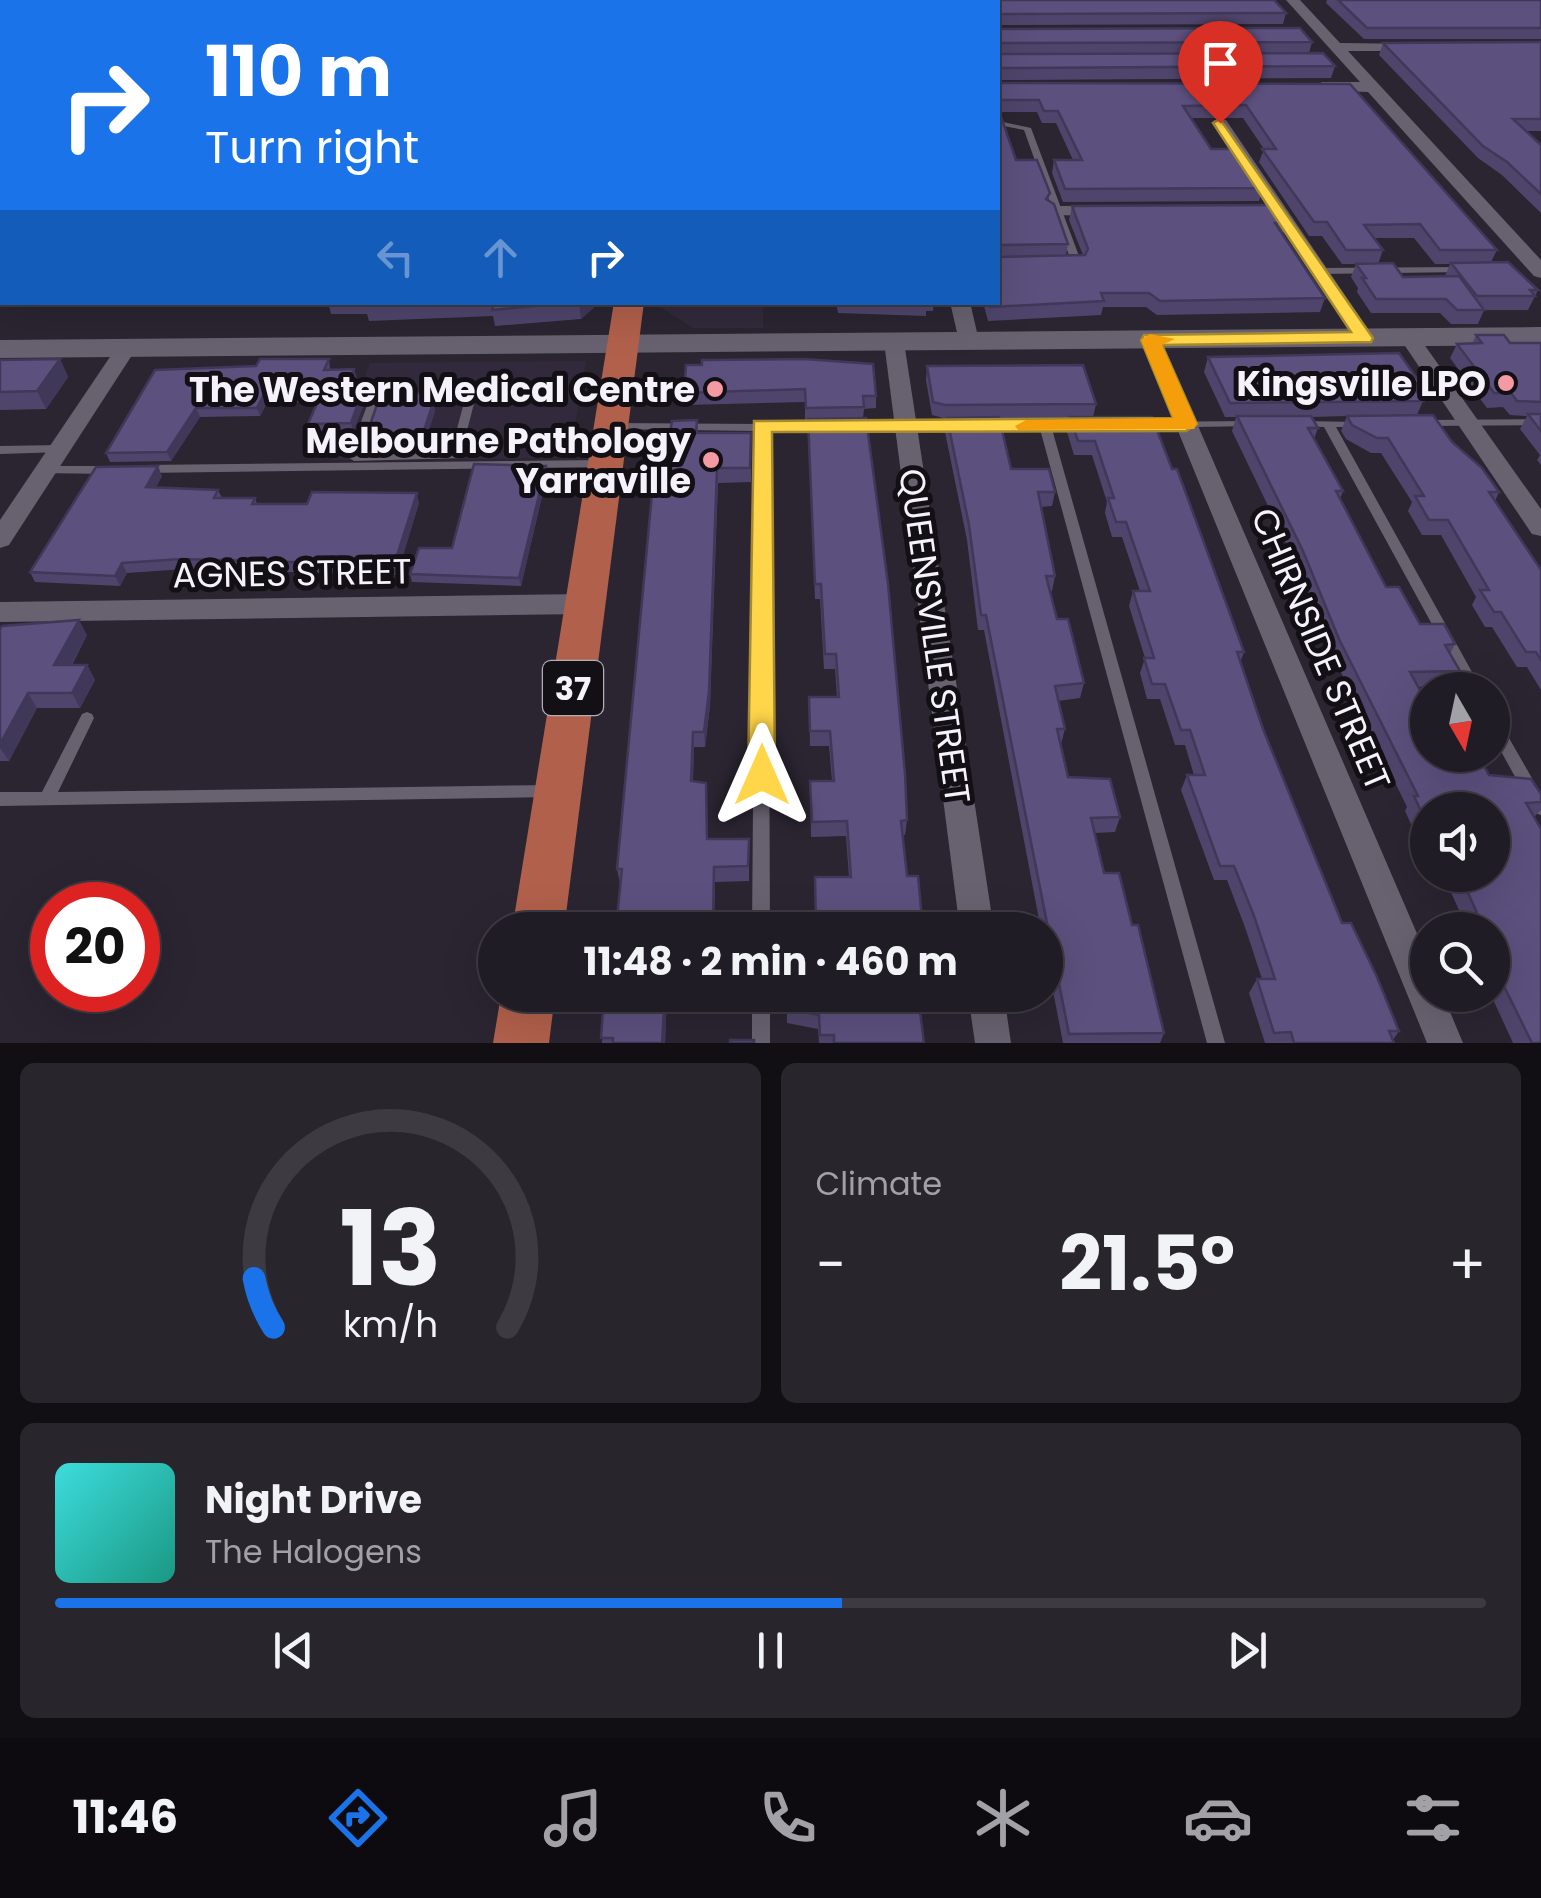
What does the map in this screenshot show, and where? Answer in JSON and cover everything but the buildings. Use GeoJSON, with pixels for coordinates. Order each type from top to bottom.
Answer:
{"type":"FeatureCollection","features":[{"type":"Feature","properties":{"kind":"main road","name":"37"},"geometry":{"type":"LineString","coordinates":[[541,912],[628,305]]}},
{"type":"Feature","properties":{"kind":"main road"},"geometry":{"type":"LineString","coordinates":[[0,350],[1541,336]]}},
{"type":"Feature","properties":{"kind":"main road"},"geometry":{"type":"LineString","coordinates":[[521,1043],[526,1012]]}},
{"type":"Feature","properties":{"kind":"street"},"geometry":{"type":"LineString","coordinates":[[1293,0],[1339,55],[1522,250],[1534,270]]}},
{"type":"Feature","properties":{"kind":"street"},"geometry":{"type":"LineString","coordinates":[[1299,32],[1322,32]]}},
{"type":"Feature","properties":{"kind":"street"},"geometry":{"type":"LineString","coordinates":[[1339,55],[1431,46]]}},
{"type":"Feature","properties":{"kind":"street"},"geometry":{"type":"LineString","coordinates":[[1308,87],[1372,87]]}},
{"type":"Feature","properties":{"kind":"street"},"geometry":{"type":"LineString","coordinates":[[1220,123],[1364,338]]}},
{"type":"Feature","properties":{"kind":"street"},"geometry":{"type":"LineString","coordinates":[[1245,210],[1280,210]]}},
{"type":"Feature","properties":{"kind":"street"},"geometry":{"type":"LineString","coordinates":[[1056,212],[1132,211]]}},
{"type":"Feature","properties":{"kind":"street"},"geometry":{"type":"LineString","coordinates":[[961,305],[969,341]]}},
{"type":"Feature","properties":{"kind":"street"},"geometry":{"type":"LineString","coordinates":[[1409,337],[1541,528]]}},
{"type":"Feature","properties":{"kind":"street","name":"CHIRNSIDE STREET"},"geometry":{"type":"LineString","coordinates":[[1150,340],[1445,1043]]}},
{"type":"Feature","properties":{"kind":"street","name":"QUEENSVILLE STREET"},"geometry":{"type":"LineString","coordinates":[[894,342],[974,912]]}},
{"type":"Feature","properties":{"kind":"street"},"geometry":{"type":"LineString","coordinates":[[0,539],[125,348]]}},
{"type":"Feature","properties":{"kind":"street","name":"AGNES STREET"},"geometry":{"type":"LineString","coordinates":[[0,612],[586,604]]}},
{"type":"Feature","properties":{"kind":"street"},"geometry":{"type":"LineString","coordinates":[[988,1012],[993,1043]]}},
{"type":"Feature","properties":{"kind":"lane"},"geometry":{"type":"LineString","coordinates":[[1000,123],[1027,128],[1077,264],[1057,264]]}},
{"type":"Feature","properties":{"kind":"lane"},"geometry":{"type":"LineString","coordinates":[[1522,250],[1541,250]]}},
{"type":"Feature","properties":{"kind":"lane"},"geometry":{"type":"LineString","coordinates":[[1320,271],[1468,270]]}},
{"type":"Feature","properties":{"kind":"lane"},"geometry":{"type":"LineString","coordinates":[[379,386],[354,457],[456,456],[474,384]]}},
{"type":"Feature","properties":{"kind":"lane"},"geometry":{"type":"LineString","coordinates":[[1403,423],[1541,422]]}},
{"type":"Feature","properties":{"kind":"lane"},"geometry":{"type":"LineString","coordinates":[[1122,425],[1270,424]]}},
{"type":"Feature","properties":{"kind":"lane"},"geometry":{"type":"LineString","coordinates":[[1290,424],[1366,424]]}},
{"type":"Feature","properties":{"kind":"lane"},"geometry":{"type":"LineString","coordinates":[[1328,424],[1465,672]]}},
{"type":"Feature","properties":{"kind":"lane"},"geometry":{"type":"LineString","coordinates":[[46,470],[606,446],[762,426],[1102,425]]}},
{"type":"Feature","properties":{"kind":"lane"},"geometry":{"type":"LineString","coordinates":[[762,426],[762,912]]}},
{"type":"Feature","properties":{"kind":"lane"},"geometry":{"type":"LineString","coordinates":[[1045,426],[1216,1043]]}},
{"type":"Feature","properties":{"kind":"lane"},"geometry":{"type":"LineString","coordinates":[[0,450],[59,450]]}},
{"type":"Feature","properties":{"kind":"lane"},"geometry":{"type":"LineString","coordinates":[[47,798],[86,718]]}},
{"type":"Feature","properties":{"kind":"lane"},"geometry":{"type":"LineString","coordinates":[[1510,753],[1541,808]]}},
{"type":"Feature","properties":{"kind":"lane"},"geometry":{"type":"LineString","coordinates":[[0,799],[558,790]]}},
{"type":"Feature","properties":{"kind":"lane"},"geometry":{"type":"LineString","coordinates":[[762,1012],[762,1043]]}},
{"type":"Feature","properties":{"kind":"shaded area"},"geometry":{"type":"Polygon","coordinates":[[[658,305],[763,305],[763,328],[693,328],[658,305]]]}},
{"type":"Feature","properties":{"kind":"shaded area"},"geometry":{"type":"Polygon","coordinates":[[[586,361],[569,458],[332,460],[370,363],[586,361]]]}},
{"type":"Feature","properties":{"kind":"slow traffic"},"geometry":{"type":"LineString","coordinates":[[1026,426],[1186,424],[1150,340],[1165,339]]}},
{"type":"Feature","properties":{"kind":"place","name":"Kingsville LPO"},"geometry":{"type":"Point","coordinates":[1506,383]}},
{"type":"Feature","properties":{"kind":"place","name":"The Western Medical Centre"},"geometry":{"type":"Point","coordinates":[715,389]}},
{"type":"Feature","properties":{"kind":"place","name":"Melbourne Pathology Yarraville"},"geometry":{"type":"Point","coordinates":[711,460]}},
{"type":"Feature","properties":{"kind":"route"},"geometry":{"type":"LineString","coordinates":[[762,775],[762,426],[1186,424],[1150,340],[1364,338],[1220,123]]}}]}
